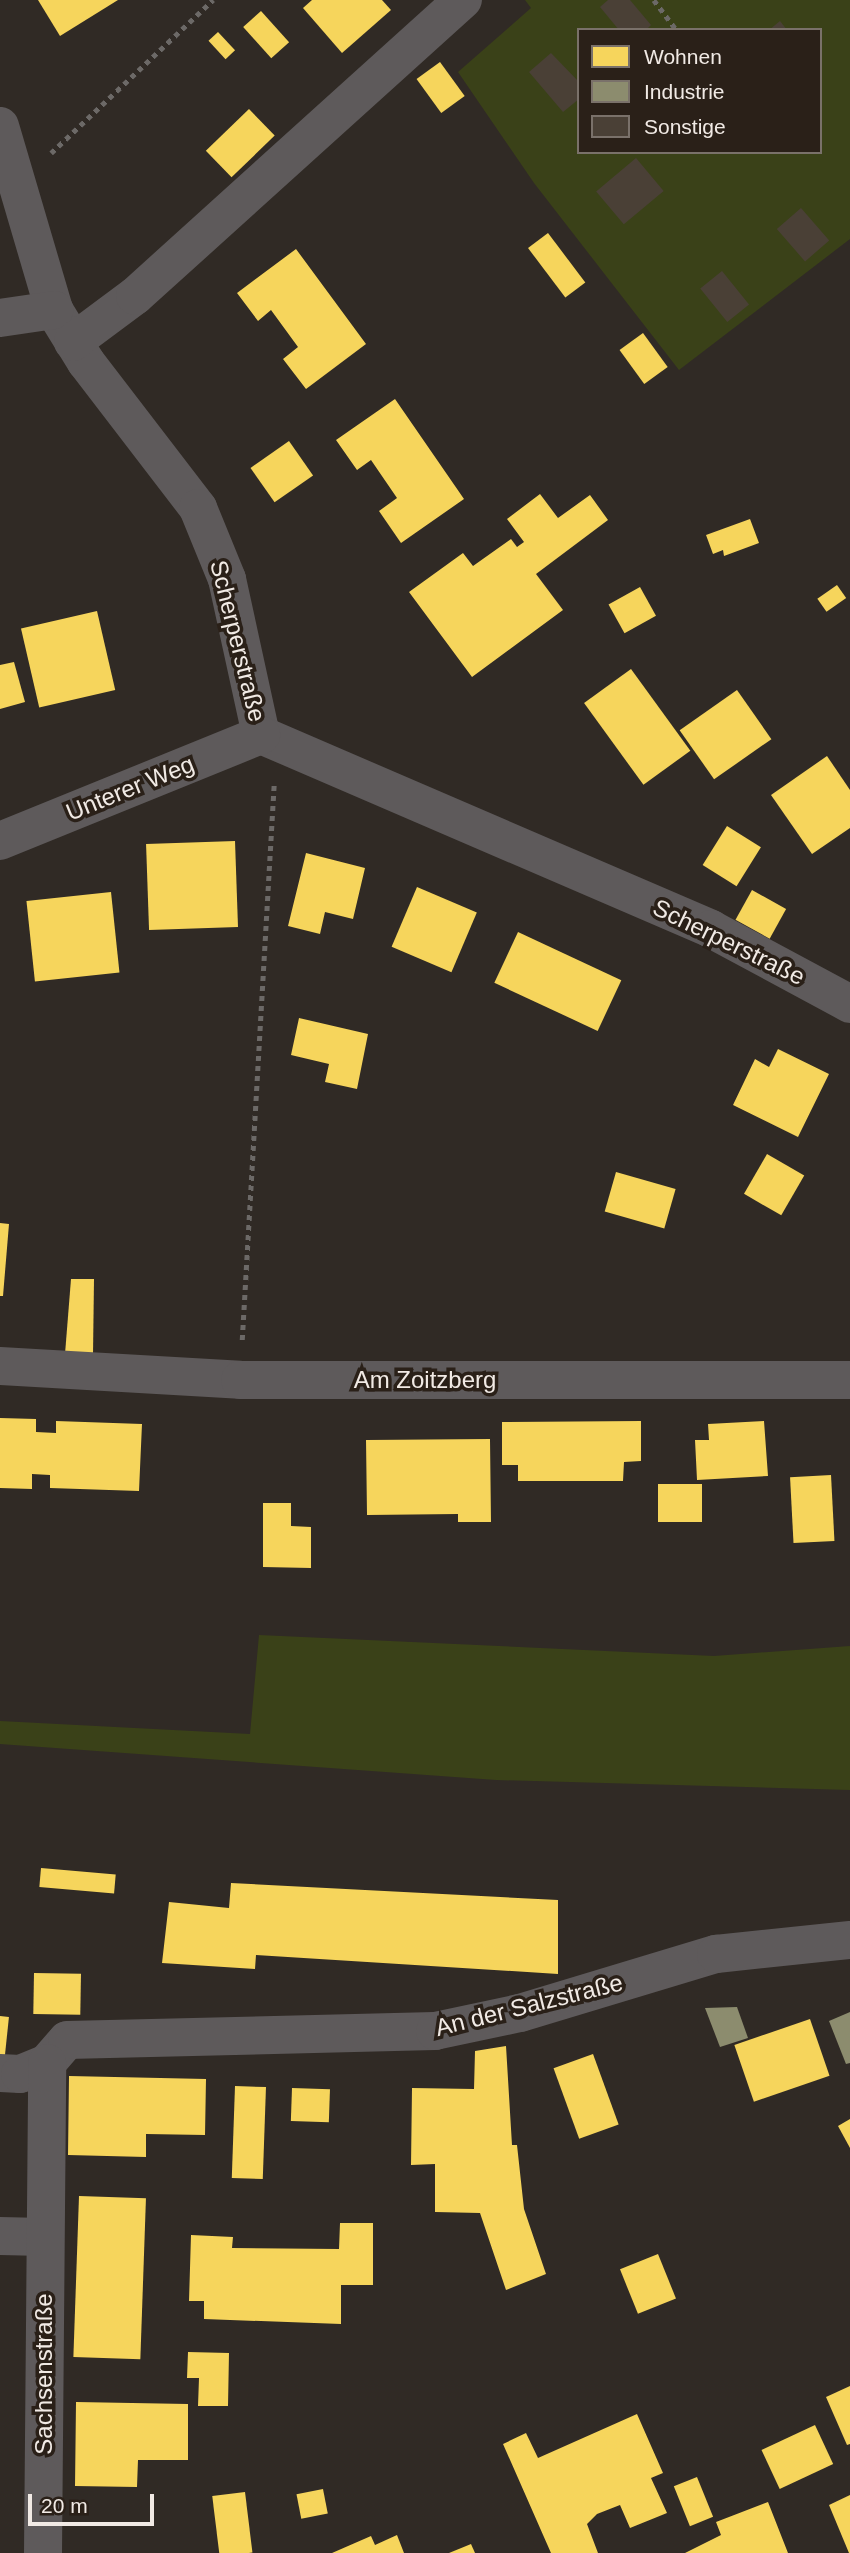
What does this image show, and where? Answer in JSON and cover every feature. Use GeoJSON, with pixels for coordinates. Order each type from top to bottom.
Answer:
{"type":"FeatureCollection","features":[{"type":"Feature","properties":{"kind":"street"},"geometry":{"type":"LineString","coordinates":[[73,342],[135,296],[463,0]]}},
{"type":"Feature","properties":{"kind":"street","name":"Scherperstraße"},"geometry":{"type":"LineString","coordinates":[[0,126],[54,310],[73,342],[198,508],[227,579],[268,738],[711,929],[850,1004]]}},
{"type":"Feature","properties":{"kind":"street"},"geometry":{"type":"LineString","coordinates":[[0,318],[54,310]]}},
{"type":"Feature","properties":{"kind":"street","name":"Unterer Weg"},"geometry":{"type":"LineString","coordinates":[[0,841],[268,738]]}},
{"type":"Feature","properties":{"kind":"street","name":"Am Zoitzberg"},"geometry":{"type":"LineString","coordinates":[[0,1366],[240,1380],[850,1380]]}},
{"type":"Feature","properties":{"kind":"street","name":"An der Salzstraße"},"geometry":{"type":"LineString","coordinates":[[47,2063],[67,2040],[435,2031],[520,2013],[716,1954],[850,1940]]}},
{"type":"Feature","properties":{"kind":"street"},"geometry":{"type":"LineString","coordinates":[[0,2073],[20,2074],[47,2063]]}},
{"type":"Feature","properties":{"kind":"street","name":"Sachsenstraße"},"geometry":{"type":"LineString","coordinates":[[44,2553],[47,2063]]}},
{"type":"Feature","properties":{"kind":"street"},"geometry":{"type":"LineString","coordinates":[[0,2236],[44,2237]]}},
{"type":"Feature","properties":{"kind":"path"},"geometry":{"type":"LineString","coordinates":[[18,184],[213,0]]}},
{"type":"Feature","properties":{"kind":"path"},"geometry":{"type":"LineString","coordinates":[[654,0],[675,28]]}},
{"type":"Feature","properties":{"kind":"path"},"geometry":{"type":"LineString","coordinates":[[240,1380],[268,738]]}},
{"type":"Feature","properties":{"kind":"green space"},"geometry":{"type":"Polygon","coordinates":[[[525,0],[850,0],[850,239],[679,370],[534,183],[458,72],[531,8],[525,0]]]}},
{"type":"Feature","properties":{"kind":"green space"},"geometry":{"type":"Polygon","coordinates":[[[259,1635],[714,1656],[850,1646],[850,1790],[496,1780],[0,1744],[0,1721],[250,1734],[259,1635]]]}},
{"type":"Feature","properties":{"kind":"building: Wohnen"},"geometry":{"type":"Polygon","coordinates":[[[38,0],[118,0],[60,36],[38,0]]]}},
{"type":"Feature","properties":{"kind":"building: Wohnen"},"geometry":{"type":"Polygon","coordinates":[[[312,0],[382,0],[391,10],[342,53],[303,8],[312,0]]]}},
{"type":"Feature","properties":{"kind":"building: Wohnen"},"geometry":{"type":"Polygon","coordinates":[[[261,11],[289,42],[271,58],[243,27],[261,11]]]}},
{"type":"Feature","properties":{"kind":"building: Wohnen"},"geometry":{"type":"Polygon","coordinates":[[[218,32],[235,50],[226,59],[208,41],[218,32]]]}},
{"type":"Feature","properties":{"kind":"building: Wohnen"},"geometry":{"type":"Polygon","coordinates":[[[440,62],[465,96],[441,113],[417,79],[440,62]]]}},
{"type":"Feature","properties":{"kind":"building: Wohnen"},"geometry":{"type":"Polygon","coordinates":[[[249,109],[275,136],[232,177],[206,151],[249,109]]]}},
{"type":"Feature","properties":{"kind":"building: Wohnen"},"geometry":{"type":"Polygon","coordinates":[[[548,233],[585,283],[565,298],[528,248],[548,233]]]}},
{"type":"Feature","properties":{"kind":"building: Wohnen"},"geometry":{"type":"Polygon","coordinates":[[[296,249],[366,344],[306,389],[283,359],[298,347],[271,310],[258,321],[237,293],[296,249]]]}},
{"type":"Feature","properties":{"kind":"building: Wohnen"},"geometry":{"type":"Polygon","coordinates":[[[643,333],[668,367],[644,384],[620,350],[643,333]]]}},
{"type":"Feature","properties":{"kind":"building: Wohnen"},"geometry":{"type":"Polygon","coordinates":[[[395,399],[464,499],[401,543],[379,511],[397,498],[371,460],[357,470],[336,440],[395,399]]]}},
{"type":"Feature","properties":{"kind":"building: Wohnen"},"geometry":{"type":"Polygon","coordinates":[[[289,441],[313,475],[275,502],[250,468],[289,441]]]}},
{"type":"Feature","properties":{"kind":"building: Wohnen"},"geometry":{"type":"Polygon","coordinates":[[[540,494],[558,518],[590,495],[608,520],[536,574],[563,610],[472,677],[409,592],[463,553],[473,566],[511,539],[517,547],[524,542],[507,519],[540,494]]]}},
{"type":"Feature","properties":{"kind":"building: Wohnen"},"geometry":{"type":"Polygon","coordinates":[[[750,519],[759,543],[724,556],[723,550],[713,554],[706,535],[750,519]]]}},
{"type":"Feature","properties":{"kind":"building: Wohnen"},"geometry":{"type":"Polygon","coordinates":[[[837,585],[846,598],[827,612],[817,599],[837,585]]]}},
{"type":"Feature","properties":{"kind":"building: Wohnen"},"geometry":{"type":"Polygon","coordinates":[[[640,587],[656,616],[625,633],[609,604],[640,587]]]}},
{"type":"Feature","properties":{"kind":"building: Wohnen"},"geometry":{"type":"Polygon","coordinates":[[[97,611],[115,690],[39,707],[21,629],[97,611]]]}},
{"type":"Feature","properties":{"kind":"building: Wohnen"},"geometry":{"type":"Polygon","coordinates":[[[14,662],[25,702],[0,709],[0,665],[14,662]]]}},
{"type":"Feature","properties":{"kind":"building: Wohnen"},"geometry":{"type":"Polygon","coordinates":[[[631,669],[690,751],[643,785],[584,703],[631,669]]]}},
{"type":"Feature","properties":{"kind":"building: Wohnen"},"geometry":{"type":"Polygon","coordinates":[[[737,690],[771,739],[714,779],[680,730],[737,690]]]}},
{"type":"Feature","properties":{"kind":"building: Wohnen"},"geometry":{"type":"Polygon","coordinates":[[[827,756],[850,790],[850,828],[812,854],[771,795],[827,756]]]}},
{"type":"Feature","properties":{"kind":"building: Wohnen"},"geometry":{"type":"Polygon","coordinates":[[[727,826],[761,847],[737,886],[703,865],[727,826]]]}},
{"type":"Feature","properties":{"kind":"building: Wohnen"},"geometry":{"type":"Polygon","coordinates":[[[235,841],[238,927],[149,930],[146,844],[235,841]]]}},
{"type":"Feature","properties":{"kind":"building: Wohnen"},"geometry":{"type":"Polygon","coordinates":[[[306,853],[365,868],[353,919],[325,912],[320,934],[288,926],[306,853]]]}},
{"type":"Feature","properties":{"kind":"building: Wohnen"},"geometry":{"type":"Polygon","coordinates":[[[417,887],[477,912],[451,972],[392,947],[417,887]]]}},
{"type":"Feature","properties":{"kind":"building: Wohnen"},"geometry":{"type":"Polygon","coordinates":[[[752,890],[786,909],[770,939],[736,920],[752,890]]]}},
{"type":"Feature","properties":{"kind":"building: Wohnen"},"geometry":{"type":"Polygon","coordinates":[[[111,892],[119,973],[35,981],[26,901],[111,892]]]}},
{"type":"Feature","properties":{"kind":"building: Wohnen"},"geometry":{"type":"Polygon","coordinates":[[[518,932],[621,980],[598,1031],[494,983],[518,932]]]}},
{"type":"Feature","properties":{"kind":"building: Wohnen"},"geometry":{"type":"Polygon","coordinates":[[[299,1018],[368,1034],[357,1089],[325,1082],[329,1064],[291,1055],[299,1018]]]}},
{"type":"Feature","properties":{"kind":"building: Wohnen"},"geometry":{"type":"Polygon","coordinates":[[[778,1049],[829,1074],[798,1137],[733,1105],[755,1059],[769,1067],[778,1049]]]}},
{"type":"Feature","properties":{"kind":"building: Wohnen"},"geometry":{"type":"Polygon","coordinates":[[[767,1154],[804,1176],[781,1215],[744,1194],[767,1154]]]}},
{"type":"Feature","properties":{"kind":"building: Wohnen"},"geometry":{"type":"Polygon","coordinates":[[[616,1172],[676,1189],[664,1229],[605,1211],[616,1172]]]}},
{"type":"Feature","properties":{"kind":"building: Wohnen"},"geometry":{"type":"Polygon","coordinates":[[[0,1223],[9,1224],[3,1296],[0,1296],[0,1223]]]}},
{"type":"Feature","properties":{"kind":"building: Wohnen"},"geometry":{"type":"Polygon","coordinates":[[[71,1279],[94,1279],[93,1354],[65,1354],[71,1279]]]}},
{"type":"Feature","properties":{"kind":"building: Wohnen"},"geometry":{"type":"Polygon","coordinates":[[[0,1418],[36,1419],[36,1432],[56,1433],[56,1421],[142,1424],[139,1491],[50,1488],[50,1475],[32,1474],[32,1489],[0,1488],[0,1418]]]}},
{"type":"Feature","properties":{"kind":"building: Wohnen"},"geometry":{"type":"Polygon","coordinates":[[[641,1421],[641,1461],[624,1462],[623,1481],[518,1481],[518,1465],[502,1465],[502,1422],[641,1421]]]}},
{"type":"Feature","properties":{"kind":"building: Wohnen"},"geometry":{"type":"Polygon","coordinates":[[[764,1421],[768,1476],[697,1480],[695,1440],[709,1440],[708,1424],[764,1421]]]}},
{"type":"Feature","properties":{"kind":"building: Wohnen"},"geometry":{"type":"Polygon","coordinates":[[[490,1439],[491,1522],[458,1522],[458,1514],[367,1515],[366,1440],[490,1439]]]}},
{"type":"Feature","properties":{"kind":"building: Wohnen"},"geometry":{"type":"Polygon","coordinates":[[[831,1475],[834,1541],[794,1543],[790,1477],[831,1475]]]}},
{"type":"Feature","properties":{"kind":"building: Wohnen"},"geometry":{"type":"Polygon","coordinates":[[[658,1484],[702,1484],[702,1522],[658,1522],[658,1484]]]}},
{"type":"Feature","properties":{"kind":"building: Wohnen"},"geometry":{"type":"Polygon","coordinates":[[[263,1503],[291,1503],[291,1526],[311,1527],[311,1568],[263,1567],[263,1503]]]}},
{"type":"Feature","properties":{"kind":"building: Wohnen"},"geometry":{"type":"Polygon","coordinates":[[[41,1868],[116,1875],[114,1893],[39,1887],[41,1868]]]}},
{"type":"Feature","properties":{"kind":"building: Wohnen"},"geometry":{"type":"Polygon","coordinates":[[[231,1883],[558,1900],[558,1974],[256,1955],[255,1969],[162,1963],[169,1902],[229,1908],[231,1883]]]}},
{"type":"Feature","properties":{"kind":"building: Wohnen"},"geometry":{"type":"Polygon","coordinates":[[[34,1973],[81,1974],[80,2015],[33,2014],[34,1973]]]}},
{"type":"Feature","properties":{"kind":"building: Wohnen"},"geometry":{"type":"Polygon","coordinates":[[[0,2016],[9,2017],[4,2066],[0,2065],[0,2016]]]}},
{"type":"Feature","properties":{"kind":"building: Wohnen"},"geometry":{"type":"Polygon","coordinates":[[[810,2019],[830,2076],[754,2102],[734,2045],[810,2019]]]}},
{"type":"Feature","properties":{"kind":"building: Wohnen"},"geometry":{"type":"Polygon","coordinates":[[[506,2046],[512,2145],[517,2145],[524,2209],[546,2274],[506,2290],[480,2213],[435,2212],[435,2164],[411,2165],[412,2088],[474,2089],[475,2051],[506,2046]]]}},
{"type":"Feature","properties":{"kind":"building: Wohnen"},"geometry":{"type":"Polygon","coordinates":[[[593,2054],[619,2124],[579,2139],[554,2068],[593,2054]]]}},
{"type":"Feature","properties":{"kind":"building: Wohnen"},"geometry":{"type":"Polygon","coordinates":[[[69,2076],[206,2079],[205,2135],[146,2134],[146,2157],[68,2155],[69,2076]]]}},
{"type":"Feature","properties":{"kind":"building: Wohnen"},"geometry":{"type":"Polygon","coordinates":[[[235,2086],[266,2087],[263,2179],[232,2178],[235,2086]]]}},
{"type":"Feature","properties":{"kind":"building: Wohnen"},"geometry":{"type":"Polygon","coordinates":[[[292,2088],[330,2089],[329,2122],[291,2121],[292,2088]]]}},
{"type":"Feature","properties":{"kind":"building: Wohnen"},"geometry":{"type":"Polygon","coordinates":[[[850,2119],[850,2148],[838,2126],[850,2119]]]}},
{"type":"Feature","properties":{"kind":"building: Wohnen"},"geometry":{"type":"Polygon","coordinates":[[[79,2196],[146,2198],[140,2359],[73,2357],[79,2196]]]}},
{"type":"Feature","properties":{"kind":"building: Wohnen"},"geometry":{"type":"Polygon","coordinates":[[[340,2223],[373,2223],[373,2285],[341,2285],[341,2324],[204,2319],[204,2301],[189,2301],[191,2235],[233,2237],[232,2248],[339,2249],[340,2223]]]}},
{"type":"Feature","properties":{"kind":"building: Wohnen"},"geometry":{"type":"Polygon","coordinates":[[[658,2254],[676,2299],[638,2314],[620,2269],[658,2254]]]}},
{"type":"Feature","properties":{"kind":"building: Wohnen"},"geometry":{"type":"Polygon","coordinates":[[[188,2352],[229,2353],[228,2406],[198,2406],[199,2378],[187,2378],[188,2352]]]}},
{"type":"Feature","properties":{"kind":"building: Wohnen"},"geometry":{"type":"Polygon","coordinates":[[[850,2386],[850,2444],[847,2445],[826,2397],[850,2386]]]}},
{"type":"Feature","properties":{"kind":"building: Wohnen"},"geometry":{"type":"Polygon","coordinates":[[[76,2402],[188,2404],[188,2460],[138,2460],[137,2487],[75,2486],[76,2402]]]}},
{"type":"Feature","properties":{"kind":"building: Wohnen"},"geometry":{"type":"Polygon","coordinates":[[[637,2414],[663,2473],[651,2478],[667,2513],[630,2528],[620,2505],[597,2514],[587,2524],[598,2553],[551,2553],[503,2444],[526,2433],[538,2458],[637,2414]]]}},
{"type":"Feature","properties":{"kind":"building: Wohnen"},"geometry":{"type":"Polygon","coordinates":[[[815,2425],[833,2464],[780,2489],[762,2450],[815,2425]]]}},
{"type":"Feature","properties":{"kind":"building: Wohnen"},"geometry":{"type":"Polygon","coordinates":[[[697,2477],[713,2517],[690,2526],[674,2486],[697,2477]]]}},
{"type":"Feature","properties":{"kind":"building: Wohnen"},"geometry":{"type":"Polygon","coordinates":[[[323,2489],[328,2514],[301,2519],[296,2494],[323,2489]]]}},
{"type":"Feature","properties":{"kind":"building: Wohnen"},"geometry":{"type":"Polygon","coordinates":[[[245,2492],[252,2553],[219,2553],[212,2496],[245,2492]]]}},
{"type":"Feature","properties":{"kind":"building: Wohnen"},"geometry":{"type":"Polygon","coordinates":[[[850,2495],[850,2553],[849,2553],[829,2505],[850,2495]]]}},
{"type":"Feature","properties":{"kind":"building: Wohnen"},"geometry":{"type":"Polygon","coordinates":[[[768,2502],[788,2553],[685,2553],[721,2535],[716,2522],[768,2502]]]}},
{"type":"Feature","properties":{"kind":"building: Wohnen"},"geometry":{"type":"Polygon","coordinates":[[[397,2535],[404,2553],[332,2553],[371,2536],[375,2545],[397,2535]]]}},
{"type":"Feature","properties":{"kind":"building: Wohnen"},"geometry":{"type":"Polygon","coordinates":[[[471,2544],[475,2553],[449,2553],[471,2544]]]}},
{"type":"Feature","properties":{"kind":"building: Industrie"},"geometry":{"type":"Polygon","coordinates":[[[737,2007],[748,2038],[720,2047],[705,2008],[737,2007]]]}},
{"type":"Feature","properties":{"kind":"building: Industrie"},"geometry":{"type":"Polygon","coordinates":[[[850,2012],[850,2063],[846,2064],[829,2021],[850,2012]]]}},
{"type":"Feature","properties":{"kind":"building: Sonstige"},"geometry":{"type":"Polygon","coordinates":[[[608,0],[630,0],[651,25],[648,28],[617,28],[600,7],[608,0]]]}},
{"type":"Feature","properties":{"kind":"building: Sonstige"},"geometry":{"type":"Polygon","coordinates":[[[780,21],[785,28],[771,28],[780,21]]]}},
{"type":"Feature","properties":{"kind":"building: Sonstige"},"geometry":{"type":"Polygon","coordinates":[[[551,53],[577,80],[577,101],[563,112],[529,72],[551,53]]]}},
{"type":"Feature","properties":{"kind":"building: Sonstige"},"geometry":{"type":"Polygon","coordinates":[[[636,158],[664,191],[624,224],[596,191],[636,158]]]}},
{"type":"Feature","properties":{"kind":"building: Sonstige"},"geometry":{"type":"Polygon","coordinates":[[[801,208],[829,240],[805,261],[777,229],[801,208]]]}},
{"type":"Feature","properties":{"kind":"building: Sonstige"},"geometry":{"type":"Polygon","coordinates":[[[722,271],[749,304],[727,322],[700,289],[722,271]]]}}]}
